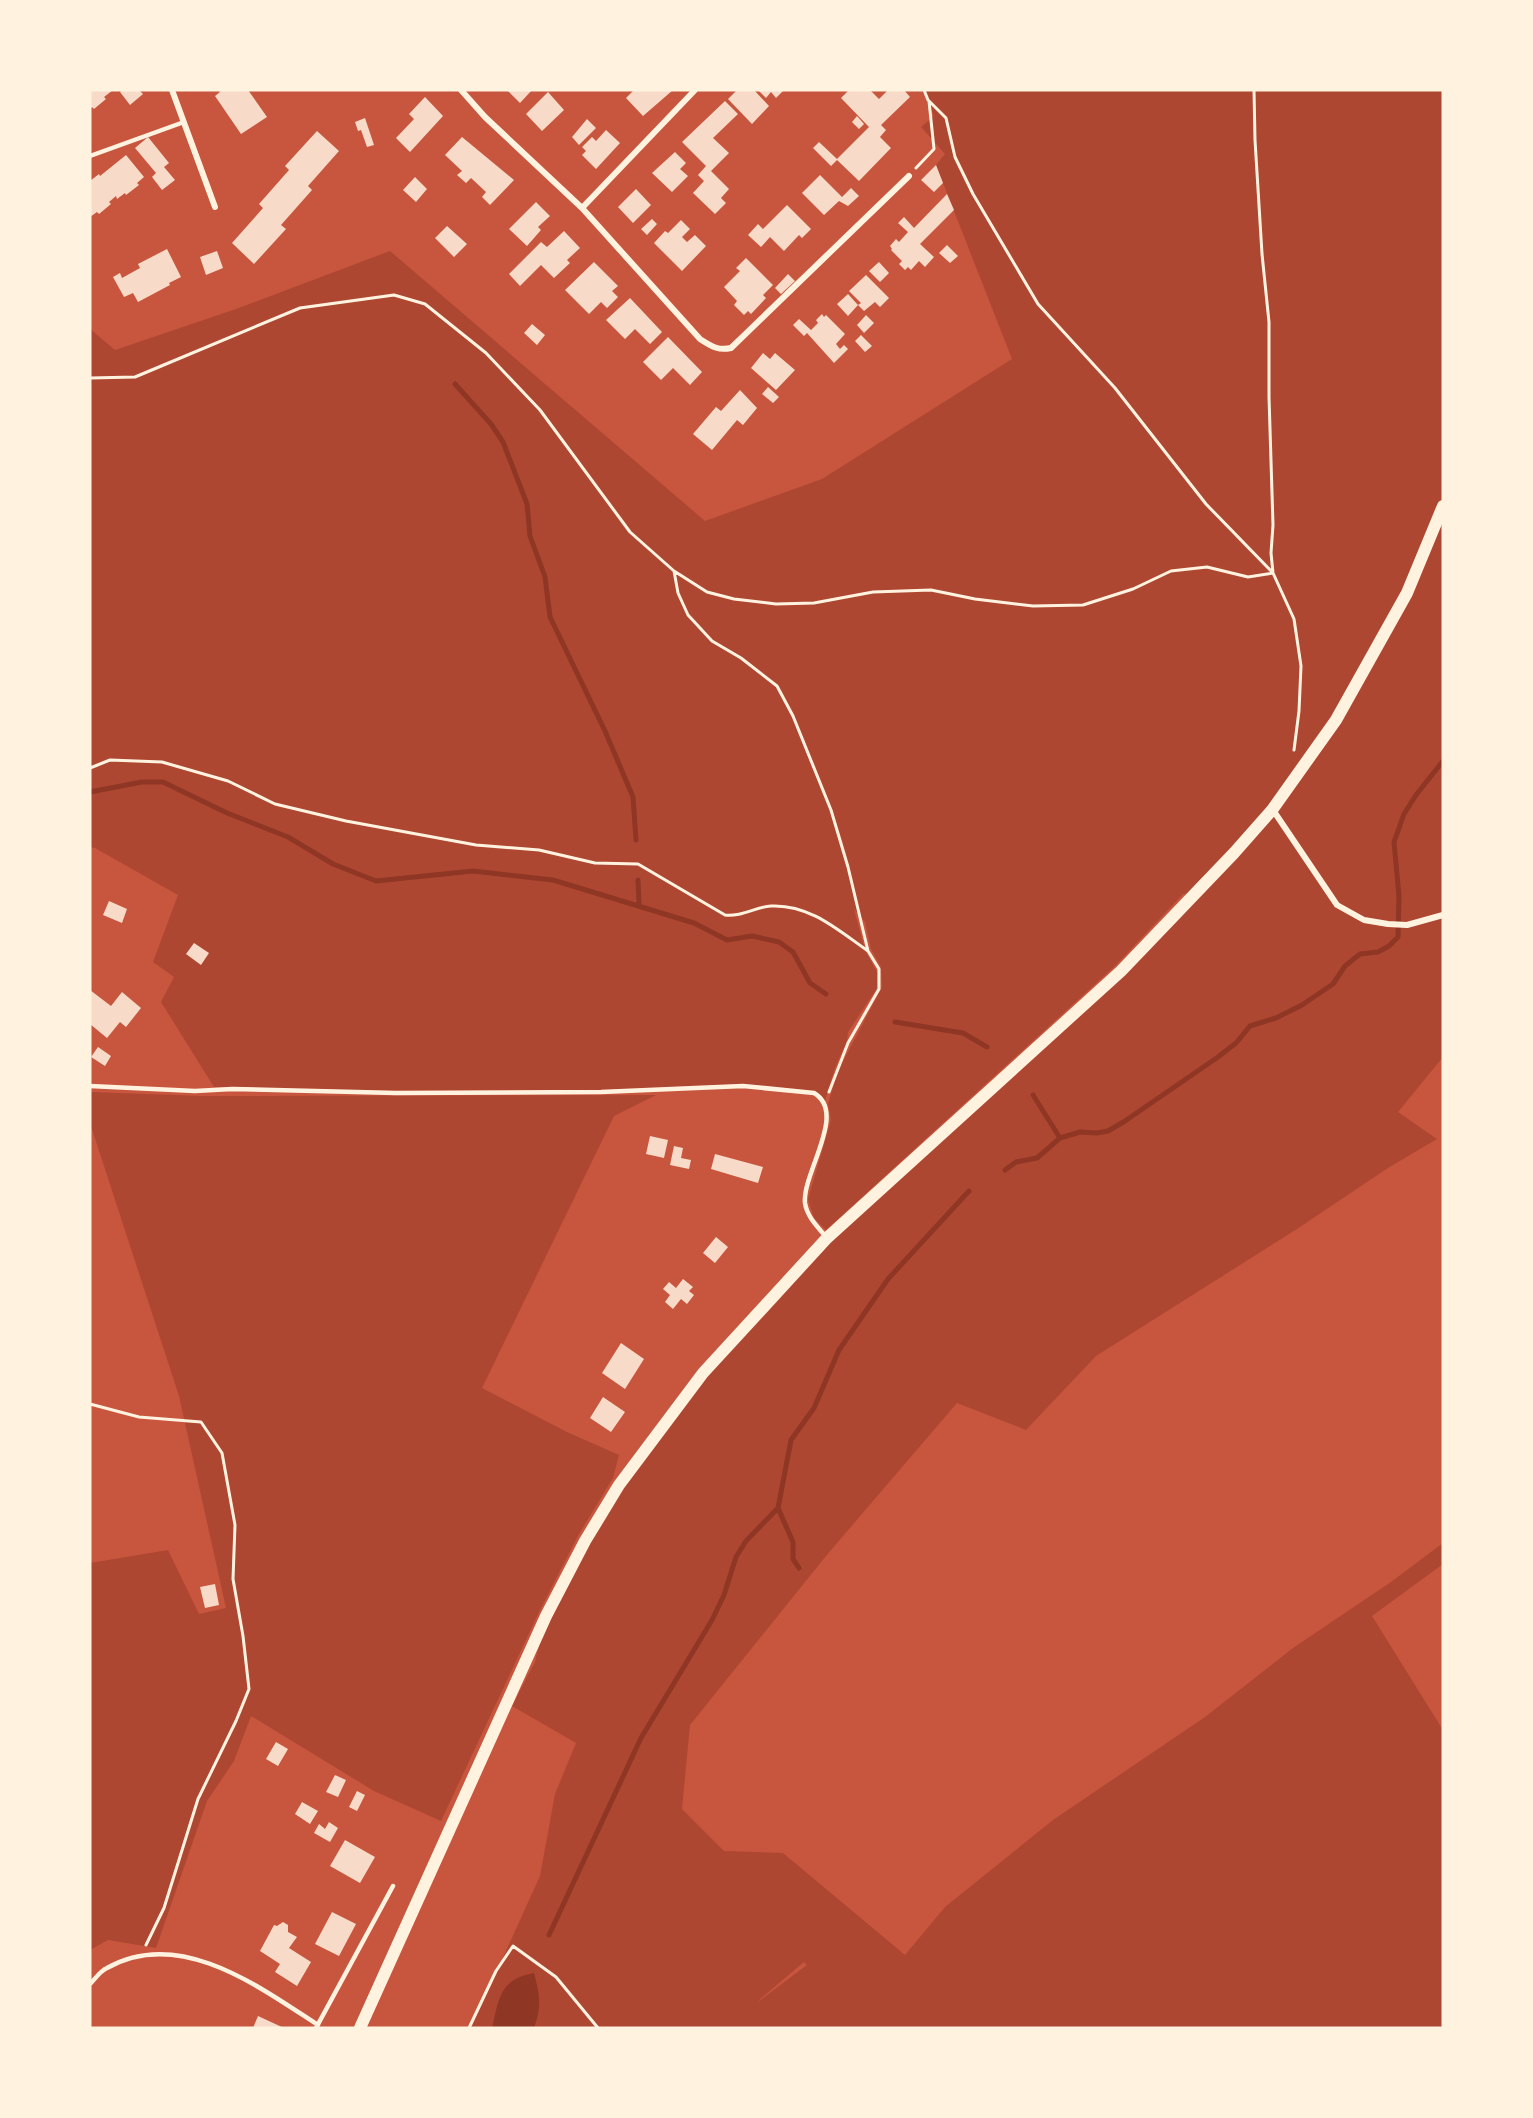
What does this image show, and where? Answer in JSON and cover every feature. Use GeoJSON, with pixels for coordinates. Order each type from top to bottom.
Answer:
{"type":"FeatureCollection","features":[{"type":"Feature","properties":{"kind":"main road"},"geometry":{"type":"LineString","coordinates":[[360,2028],[546,1616],[585,1541],[619,1485],[703,1373],[827,1238],[1122,971],[1272,810],[1342,711],[1407,593],[1443,506]]}},
{"type":"Feature","properties":{"kind":"street"},"geometry":{"type":"LineString","coordinates":[[172,90],[215,207]]}},
{"type":"Feature","properties":{"kind":"street"},"geometry":{"type":"LineString","coordinates":[[461,90],[484,117],[582,208],[700,339],[723,350],[731,348],[909,176]]}},
{"type":"Feature","properties":{"kind":"street"},"geometry":{"type":"LineString","coordinates":[[582,208],[694,90]]}},
{"type":"Feature","properties":{"kind":"street"},"geometry":{"type":"LineString","coordinates":[[1272,810],[1337,905],[1364,920],[1388,924],[1407,925],[1443,915]]}},
{"type":"Feature","properties":{"kind":"lane"},"geometry":{"type":"LineString","coordinates":[[90,156],[184,122]]}},
{"type":"Feature","properties":{"kind":"lane"},"geometry":{"type":"LineString","coordinates":[[90,1086],[195,1091],[232,1089],[396,1093],[602,1092],[742,1086],[814,1093],[825,1104],[827,1121],[805,1200],[812,1221],[827,1238]]}},
{"type":"Feature","properties":{"kind":"lane"},"geometry":{"type":"LineString","coordinates":[[90,1984],[105,1968],[142,1955],[157,1953],[190,1957],[232,1973],[266,1991],[317,2026],[393,1886]]}},
{"type":"Feature","properties":{"kind":"path"},"geometry":{"type":"LineString","coordinates":[[909,176],[934,149],[928,100],[924,90]]}},
{"type":"Feature","properties":{"kind":"path"},"geometry":{"type":"LineString","coordinates":[[1254,90],[1254,140],[1269,322],[1273,525],[1271,554],[1274,573],[1294,619],[1301,666],[1294,753]]}},
{"type":"Feature","properties":{"kind":"path"},"geometry":{"type":"LineString","coordinates":[[928,100],[946,118],[956,157],[973,194],[1038,304],[1115,388],[1206,504],[1274,573]]}},
{"type":"Feature","properties":{"kind":"path"},"geometry":{"type":"LineString","coordinates":[[90,378],[135,377],[300,308],[394,295],[425,304],[486,353],[540,410],[630,532],[674,571],[707,592],[734,599],[776,604],[814,603],[873,592],[931,590],[975,599],[1033,606],[1083,605],[1133,590],[1171,571],[1207,567],[1248,577],[1274,573]]}},
{"type":"Feature","properties":{"kind":"path"},"geometry":{"type":"LineString","coordinates":[[674,571],[678,593],[688,615],[712,641],[741,658],[777,686],[793,716],[831,810],[848,867],[868,951],[879,969],[879,989],[848,1042],[825,1104]]}},
{"type":"Feature","properties":{"kind":"path"},"geometry":{"type":"LineString","coordinates":[[90,768],[110,760],[162,762],[228,781],[275,804],[346,821],[476,845],[539,850],[595,863],[638,864],[725,915],[737,916],[770,906],[812,913],[868,951]]}},
{"type":"Feature","properties":{"kind":"path"},"geometry":{"type":"LineString","coordinates":[[90,1404],[139,1418],[201,1422],[222,1454],[235,1524],[233,1579],[249,1689],[198,1799],[164,1908],[142,1955]]}},
{"type":"Feature","properties":{"kind":"path"},"geometry":{"type":"LineString","coordinates":[[469,2028],[496,1971],[513,1946],[556,1977],[598,2028]]}},
{"type":"Feature","properties":{"kind":"shaded area"},"geometry":{"type":"Polygon","coordinates":[[[923,90],[1443,90],[1443,1057],[1398,1112],[1437,1139],[1388,1168],[1297,1229],[1096,1356],[1026,1430],[957,1403],[826,1556],[690,1725],[682,1809],[724,1851],[783,1853],[905,1955],[945,1907],[1053,1820],[1205,1717],[1293,1648],[1391,1582],[1443,1543],[1443,1564],[1372,1616],[1443,1730],[1443,2028],[471,2028],[540,1876],[555,1794],[576,1743],[512,1706],[535,1662],[546,1616],[585,1541],[703,1373],[827,1238],[997,1086],[1195,893],[1183,894],[1116,965],[826,1230],[814,1218],[808,1199],[831,1120],[828,1104],[838,1071],[882,987],[881,967],[871,949],[865,922],[854,909],[865,950],[877,972],[877,988],[848,1032],[847,1041],[835,1068],[825,1100],[815,1091],[743,1084],[602,1090],[396,1091],[214,1087],[161,1002],[174,977],[153,962],[178,895],[90,847],[90,329],[115,350],[236,309],[390,251],[705,521],[822,479],[1012,359],[936,165],[945,154],[921,127],[934,116],[923,90]],[[804,1962],[759,2001],[807,1965],[804,1962]]]}},
{"type":"Feature","properties":{"kind":"shaded area"},"geometry":{"type":"Polygon","coordinates":[[[90,1092],[201,1096],[656,1095],[614,1116],[482,1388],[567,1432],[619,1455],[613,1478],[579,1534],[540,1610],[441,1821],[374,1791],[251,1716],[234,1761],[207,1801],[156,1948],[108,1940],[90,1950],[90,1563],[168,1550],[199,1614],[226,1608],[179,1396],[90,1123],[90,1092]]]}},
{"type":"Feature","properties":{"kind":"shaded area"},"geometry":{"type":"Polygon","coordinates":[[[534,1973],[539,2001],[534,2028],[492,2028],[499,1999],[508,1985],[514,1980],[534,1973]]]}},
{"type":"Feature","properties":{"kind":"building"},"geometry":{"type":"Polygon","coordinates":[[[90,90],[113,90],[94,109],[92,107],[90,109],[90,90]]]}},
{"type":"Feature","properties":{"kind":"building"},"geometry":{"type":"Polygon","coordinates":[[[139,90],[143,94],[130,105],[120,92],[139,90]]]}},
{"type":"Feature","properties":{"kind":"building"},"geometry":{"type":"Polygon","coordinates":[[[218,90],[248,90],[267,117],[241,134],[215,96],[220,92],[218,90]]]}},
{"type":"Feature","properties":{"kind":"building"},"geometry":{"type":"Polygon","coordinates":[[[507,90],[532,90],[520,103],[507,90]]]}},
{"type":"Feature","properties":{"kind":"building"},"geometry":{"type":"Polygon","coordinates":[[[634,90],[673,90],[643,116],[626,98],[634,90]]]}},
{"type":"Feature","properties":{"kind":"building"},"geometry":{"type":"Polygon","coordinates":[[[737,90],[754,90],[769,106],[752,124],[728,99],[737,90]]]}},
{"type":"Feature","properties":{"kind":"building"},"geometry":{"type":"Polygon","coordinates":[[[758,90],[784,90],[776,98],[771,92],[766,98],[758,90]]]}},
{"type":"Feature","properties":{"kind":"building"},"geometry":{"type":"Polygon","coordinates":[[[849,90],[870,90],[879,99],[888,90],[904,90],[910,97],[881,125],[886,130],[880,137],[891,148],[859,181],[837,160],[831,166],[813,148],[819,142],[837,159],[869,127],[841,98],[849,90]]]}},
{"type":"Feature","properties":{"kind":"building"},"geometry":{"type":"Polygon","coordinates":[[[548,92],[564,110],[542,131],[526,114],[548,92]]]}},
{"type":"Feature","properties":{"kind":"building"},"geometry":{"type":"Polygon","coordinates":[[[425,97],[443,116],[410,152],[396,138],[414,119],[409,114],[425,97]]]}},
{"type":"Feature","properties":{"kind":"building"},"geometry":{"type":"Polygon","coordinates":[[[725,101],[738,114],[713,138],[729,153],[711,171],[729,189],[721,198],[726,203],[715,214],[693,193],[704,181],[698,175],[706,166],[682,142],[725,101]]]}},
{"type":"Feature","properties":{"kind":"building"},"geometry":{"type":"Polygon","coordinates":[[[857,116],[864,124],[859,129],[852,122],[857,116]]]}},
{"type":"Feature","properties":{"kind":"building"},"geometry":{"type":"Polygon","coordinates":[[[365,118],[374,145],[367,147],[361,130],[358,131],[355,122],[365,118]]]}},
{"type":"Feature","properties":{"kind":"building"},"geometry":{"type":"Polygon","coordinates":[[[587,119],[596,128],[579,145],[572,137],[587,119]]]}},
{"type":"Feature","properties":{"kind":"building"},"geometry":{"type":"Polygon","coordinates":[[[606,130],[620,143],[596,169],[582,155],[586,151],[582,147],[592,137],[596,141],[606,130]]]}},
{"type":"Feature","properties":{"kind":"building"},"geometry":{"type":"Polygon","coordinates":[[[317,131],[339,151],[308,186],[312,190],[281,225],[286,229],[254,264],[232,243],[263,208],[259,204],[289,170],[285,166],[317,131]]]}},
{"type":"Feature","properties":{"kind":"building"},"geometry":{"type":"Polygon","coordinates":[[[148,137],[169,163],[164,167],[175,180],[162,190],[152,177],[156,173],[135,148],[148,137]]]}},
{"type":"Feature","properties":{"kind":"building"},"geometry":{"type":"Polygon","coordinates":[[[462,137],[514,180],[490,205],[482,197],[486,192],[471,178],[466,183],[457,175],[462,171],[445,155],[462,137]]]}},
{"type":"Feature","properties":{"kind":"building"},"geometry":{"type":"Polygon","coordinates":[[[675,152],[686,163],[680,169],[688,176],[672,192],[652,173],[675,152]]]}},
{"type":"Feature","properties":{"kind":"building"},"geometry":{"type":"Polygon","coordinates":[[[126,155],[144,177],[137,183],[139,185],[126,195],[125,193],[117,199],[116,196],[109,202],[111,204],[99,214],[97,212],[90,217],[90,181],[99,174],[100,176],[126,155]]]}},
{"type":"Feature","properties":{"kind":"building"},"geometry":{"type":"Polygon","coordinates":[[[936,165],[943,183],[934,192],[921,180],[936,165]]]}},
{"type":"Feature","properties":{"kind":"building"},"geometry":{"type":"Polygon","coordinates":[[[820,175],[842,197],[851,188],[859,196],[848,206],[839,201],[824,215],[802,193],[820,175]]]}},
{"type":"Feature","properties":{"kind":"building"},"geometry":{"type":"Polygon","coordinates":[[[415,177],[427,189],[416,202],[403,190],[415,177]]]}},
{"type":"Feature","properties":{"kind":"building"},"geometry":{"type":"Polygon","coordinates":[[[636,189],[651,205],[633,223],[618,207],[636,189]]]}},
{"type":"Feature","properties":{"kind":"building"},"geometry":{"type":"Polygon","coordinates":[[[947,194],[954,210],[920,244],[934,257],[925,267],[919,261],[911,270],[908,267],[905,270],[899,264],[902,261],[890,246],[896,239],[899,242],[908,232],[898,223],[904,217],[914,228],[947,194]]]}},
{"type":"Feature","properties":{"kind":"building"},"geometry":{"type":"Polygon","coordinates":[[[536,202],[550,216],[538,227],[541,230],[527,246],[509,229],[536,202]]]}},
{"type":"Feature","properties":{"kind":"building"},"geometry":{"type":"Polygon","coordinates":[[[787,205],[811,229],[802,238],[799,235],[784,251],[770,237],[761,247],[748,235],[758,224],[763,229],[787,205]]]}},
{"type":"Feature","properties":{"kind":"building"},"geometry":{"type":"Polygon","coordinates":[[[652,219],[657,224],[647,235],[641,229],[652,219]]]}},
{"type":"Feature","properties":{"kind":"building"},"geometry":{"type":"Polygon","coordinates":[[[681,220],[690,229],[682,237],[687,242],[695,235],[706,246],[682,271],[654,243],[665,231],[668,233],[681,220]]]}},
{"type":"Feature","properties":{"kind":"building"},"geometry":{"type":"Polygon","coordinates":[[[447,226],[467,244],[454,257],[435,238],[447,226]]]}},
{"type":"Feature","properties":{"kind":"building"},"geometry":{"type":"Polygon","coordinates":[[[564,231],[580,248],[567,260],[570,263],[554,278],[541,265],[520,286],[509,274],[541,242],[547,247],[564,231]]]}},
{"type":"Feature","properties":{"kind":"building"},"geometry":{"type":"Polygon","coordinates":[[[947,245],[958,256],[950,263],[939,253],[947,245]]]}},
{"type":"Feature","properties":{"kind":"building"},"geometry":{"type":"Polygon","coordinates":[[[167,249],[181,277],[138,302],[133,293],[124,297],[113,277],[120,273],[122,278],[140,268],[138,264],[167,249]]]}},
{"type":"Feature","properties":{"kind":"building"},"geometry":{"type":"Polygon","coordinates":[[[217,251],[223,268],[206,275],[200,257],[217,251]]]}},
{"type":"Feature","properties":{"kind":"building"},"geometry":{"type":"Polygon","coordinates":[[[746,258],[773,285],[763,295],[766,298],[751,314],[748,311],[744,315],[734,305],[737,301],[724,287],[740,271],[736,268],[746,258]]]}},
{"type":"Feature","properties":{"kind":"building"},"geometry":{"type":"Polygon","coordinates":[[[594,262],[618,286],[612,291],[618,297],[607,308],[601,302],[589,314],[565,290],[594,262]]]}},
{"type":"Feature","properties":{"kind":"building"},"geometry":{"type":"Polygon","coordinates":[[[879,262],[889,273],[880,282],[869,271],[879,262]]]}},
{"type":"Feature","properties":{"kind":"building"},"geometry":{"type":"Polygon","coordinates":[[[788,274],[795,281],[781,294],[775,288],[788,274]]]}},
{"type":"Feature","properties":{"kind":"building"},"geometry":{"type":"Polygon","coordinates":[[[866,275],[889,298],[880,307],[875,302],[864,311],[858,305],[861,303],[849,291],[866,275]]]}},
{"type":"Feature","properties":{"kind":"building"},"geometry":{"type":"Polygon","coordinates":[[[848,294],[858,305],[848,316],[837,304],[848,294]]]}},
{"type":"Feature","properties":{"kind":"building"},"geometry":{"type":"Polygon","coordinates":[[[630,298],[662,332],[650,344],[635,329],[625,339],[606,320],[630,298]]]}},
{"type":"Feature","properties":{"kind":"building"},"geometry":{"type":"Polygon","coordinates":[[[822,314],[824,317],[826,315],[845,334],[836,344],[840,349],[844,345],[848,349],[834,363],[807,333],[804,336],[793,325],[799,319],[811,330],[818,323],[816,320],[822,314]]]}},
{"type":"Feature","properties":{"kind":"building"},"geometry":{"type":"Polygon","coordinates":[[[866,315],[874,323],[864,333],[857,325],[866,315]]]}},
{"type":"Feature","properties":{"kind":"building"},"geometry":{"type":"Polygon","coordinates":[[[532,324],[545,335],[537,345],[524,333],[532,324]]]}},
{"type":"Feature","properties":{"kind":"building"},"geometry":{"type":"Polygon","coordinates":[[[861,335],[872,346],[865,352],[855,341],[861,335]]]}},
{"type":"Feature","properties":{"kind":"building"},"geometry":{"type":"Polygon","coordinates":[[[668,337],[702,372],[690,385],[673,368],[661,380],[643,362],[668,337]]]}},
{"type":"Feature","properties":{"kind":"building"},"geometry":{"type":"Polygon","coordinates":[[[763,353],[770,359],[775,353],[795,370],[776,390],[751,368],[763,353]]]}},
{"type":"Feature","properties":{"kind":"building"},"geometry":{"type":"Polygon","coordinates":[[[768,387],[779,397],[773,403],[762,394],[768,387]]]}},
{"type":"Feature","properties":{"kind":"building"},"geometry":{"type":"Polygon","coordinates":[[[740,390],[757,408],[743,425],[737,420],[712,450],[693,434],[716,407],[721,411],[740,390]]]}},
{"type":"Feature","properties":{"kind":"building"},"geometry":{"type":"Polygon","coordinates":[[[109,901],[127,909],[122,923],[103,915],[109,901]]]}},
{"type":"Feature","properties":{"kind":"building"},"geometry":{"type":"Polygon","coordinates":[[[194,943],[209,953],[201,965],[186,954],[194,943]]]}},
{"type":"Feature","properties":{"kind":"building"},"geometry":{"type":"Polygon","coordinates":[[[90,990],[111,1006],[122,992],[141,1008],[126,1027],[120,1022],[107,1038],[90,1024],[90,990]]]}},
{"type":"Feature","properties":{"kind":"building"},"geometry":{"type":"Polygon","coordinates":[[[98,1047],[111,1056],[105,1066],[91,1057],[98,1047]]]}},
{"type":"Feature","properties":{"kind":"building"},"geometry":{"type":"Polygon","coordinates":[[[650,1136],[668,1140],[664,1158],[646,1154],[650,1136]]]}},
{"type":"Feature","properties":{"kind":"building"},"geometry":{"type":"Polygon","coordinates":[[[674,1146],[683,1148],[681,1158],[691,1160],[689,1169],[670,1165],[674,1146]]]}},
{"type":"Feature","properties":{"kind":"building"},"geometry":{"type":"Polygon","coordinates":[[[715,1154],[763,1167],[758,1183],[711,1169],[715,1154]]]}},
{"type":"Feature","properties":{"kind":"building"},"geometry":{"type":"Polygon","coordinates":[[[716,1237],[728,1247],[715,1263],[703,1253],[716,1237]]]}},
{"type":"Feature","properties":{"kind":"building"},"geometry":{"type":"Polygon","coordinates":[[[683,1279],[693,1287],[689,1291],[694,1295],[687,1304],[681,1299],[673,1309],[665,1302],[670,1295],[663,1289],[669,1282],[676,1288],[683,1279]]]}},
{"type":"Feature","properties":{"kind":"building"},"geometry":{"type":"Polygon","coordinates":[[[621,1343],[644,1359],[625,1389],[602,1373],[621,1343]]]}},
{"type":"Feature","properties":{"kind":"building"},"geometry":{"type":"Polygon","coordinates":[[[603,1397],[625,1412],[611,1432],[590,1418],[603,1397]]]}},
{"type":"Feature","properties":{"kind":"building"},"geometry":{"type":"Polygon","coordinates":[[[215,1584],[219,1605],[205,1608],[200,1587],[215,1584]]]}},
{"type":"Feature","properties":{"kind":"building"},"geometry":{"type":"Polygon","coordinates":[[[276,1742],[288,1749],[278,1766],[266,1759],[276,1742]]]}},
{"type":"Feature","properties":{"kind":"building"},"geometry":{"type":"Polygon","coordinates":[[[335,1775],[346,1780],[338,1797],[326,1792],[335,1775]]]}},
{"type":"Feature","properties":{"kind":"building"},"geometry":{"type":"Polygon","coordinates":[[[357,1791],[365,1795],[357,1811],[349,1807],[357,1791]]]}},
{"type":"Feature","properties":{"kind":"building"},"geometry":{"type":"Polygon","coordinates":[[[302,1802],[318,1811],[310,1824],[295,1814],[302,1802]]]}},
{"type":"Feature","properties":{"kind":"building"},"geometry":{"type":"Polygon","coordinates":[[[329,1822],[338,1828],[330,1842],[314,1833],[319,1824],[325,1829],[329,1822]]]}},
{"type":"Feature","properties":{"kind":"building"},"geometry":{"type":"Polygon","coordinates":[[[345,1840],[375,1857],[360,1883],[330,1866],[345,1840]]]}},
{"type":"Feature","properties":{"kind":"building"},"geometry":{"type":"Polygon","coordinates":[[[332,1912],[356,1924],[339,1956],[315,1944],[332,1912]]]}},
{"type":"Feature","properties":{"kind":"building"},"geometry":{"type":"Polygon","coordinates":[[[283,1922],[288,1925],[288,1932],[297,1937],[289,1948],[311,1962],[297,1986],[275,1972],[280,1964],[260,1951],[274,1925],[277,1926],[283,1922]]]}},
{"type":"Feature","properties":{"kind":"building"},"geometry":{"type":"Polygon","coordinates":[[[258,2016],[284,2028],[253,2028],[258,2016]]]}},
{"type":"Feature","properties":{"kind":"waterway"},"geometry":{"type":"LineString","coordinates":[[455,384],[491,424],[503,442],[527,504],[530,536],[545,577],[550,617],[605,731],[633,797],[636,840]]}},
{"type":"Feature","properties":{"kind":"waterway"},"geometry":{"type":"LineString","coordinates":[[1005,1170],[1016,1162],[1037,1158],[1060,1138],[1080,1132],[1108,1131],[1218,1057],[1236,1043],[1250,1026],[1276,1018],[1302,1005],[1333,984],[1345,966],[1360,954],[1378,952],[1389,946],[1398,937],[1399,896],[1394,842],[1404,814],[1443,761]]}},
{"type":"Feature","properties":{"kind":"waterway"},"geometry":{"type":"LineString","coordinates":[[90,792],[142,782],[163,782],[227,813],[288,837],[333,864],[376,881],[473,871],[553,880],[694,923],[727,940],[752,936],[779,942],[793,952],[810,983],[826,994]]}},
{"type":"Feature","properties":{"kind":"waterway"},"geometry":{"type":"LineString","coordinates":[[638,880],[639,905]]}},
{"type":"Feature","properties":{"kind":"waterway"},"geometry":{"type":"LineString","coordinates":[[895,1022],[963,1033],[987,1047]]}},
{"type":"Feature","properties":{"kind":"waterway"},"geometry":{"type":"LineString","coordinates":[[1033,1095],[1060,1138]]}},
{"type":"Feature","properties":{"kind":"waterway"},"geometry":{"type":"LineString","coordinates":[[549,1935],[641,1738],[712,1620],[724,1595],[736,1557],[746,1541],[778,1508],[791,1440],[814,1408],[839,1350],[888,1279],[969,1191]]}},
{"type":"Feature","properties":{"kind":"waterway"},"geometry":{"type":"LineString","coordinates":[[778,1508],[793,1542],[793,1559],[799,1568]]}}]}
